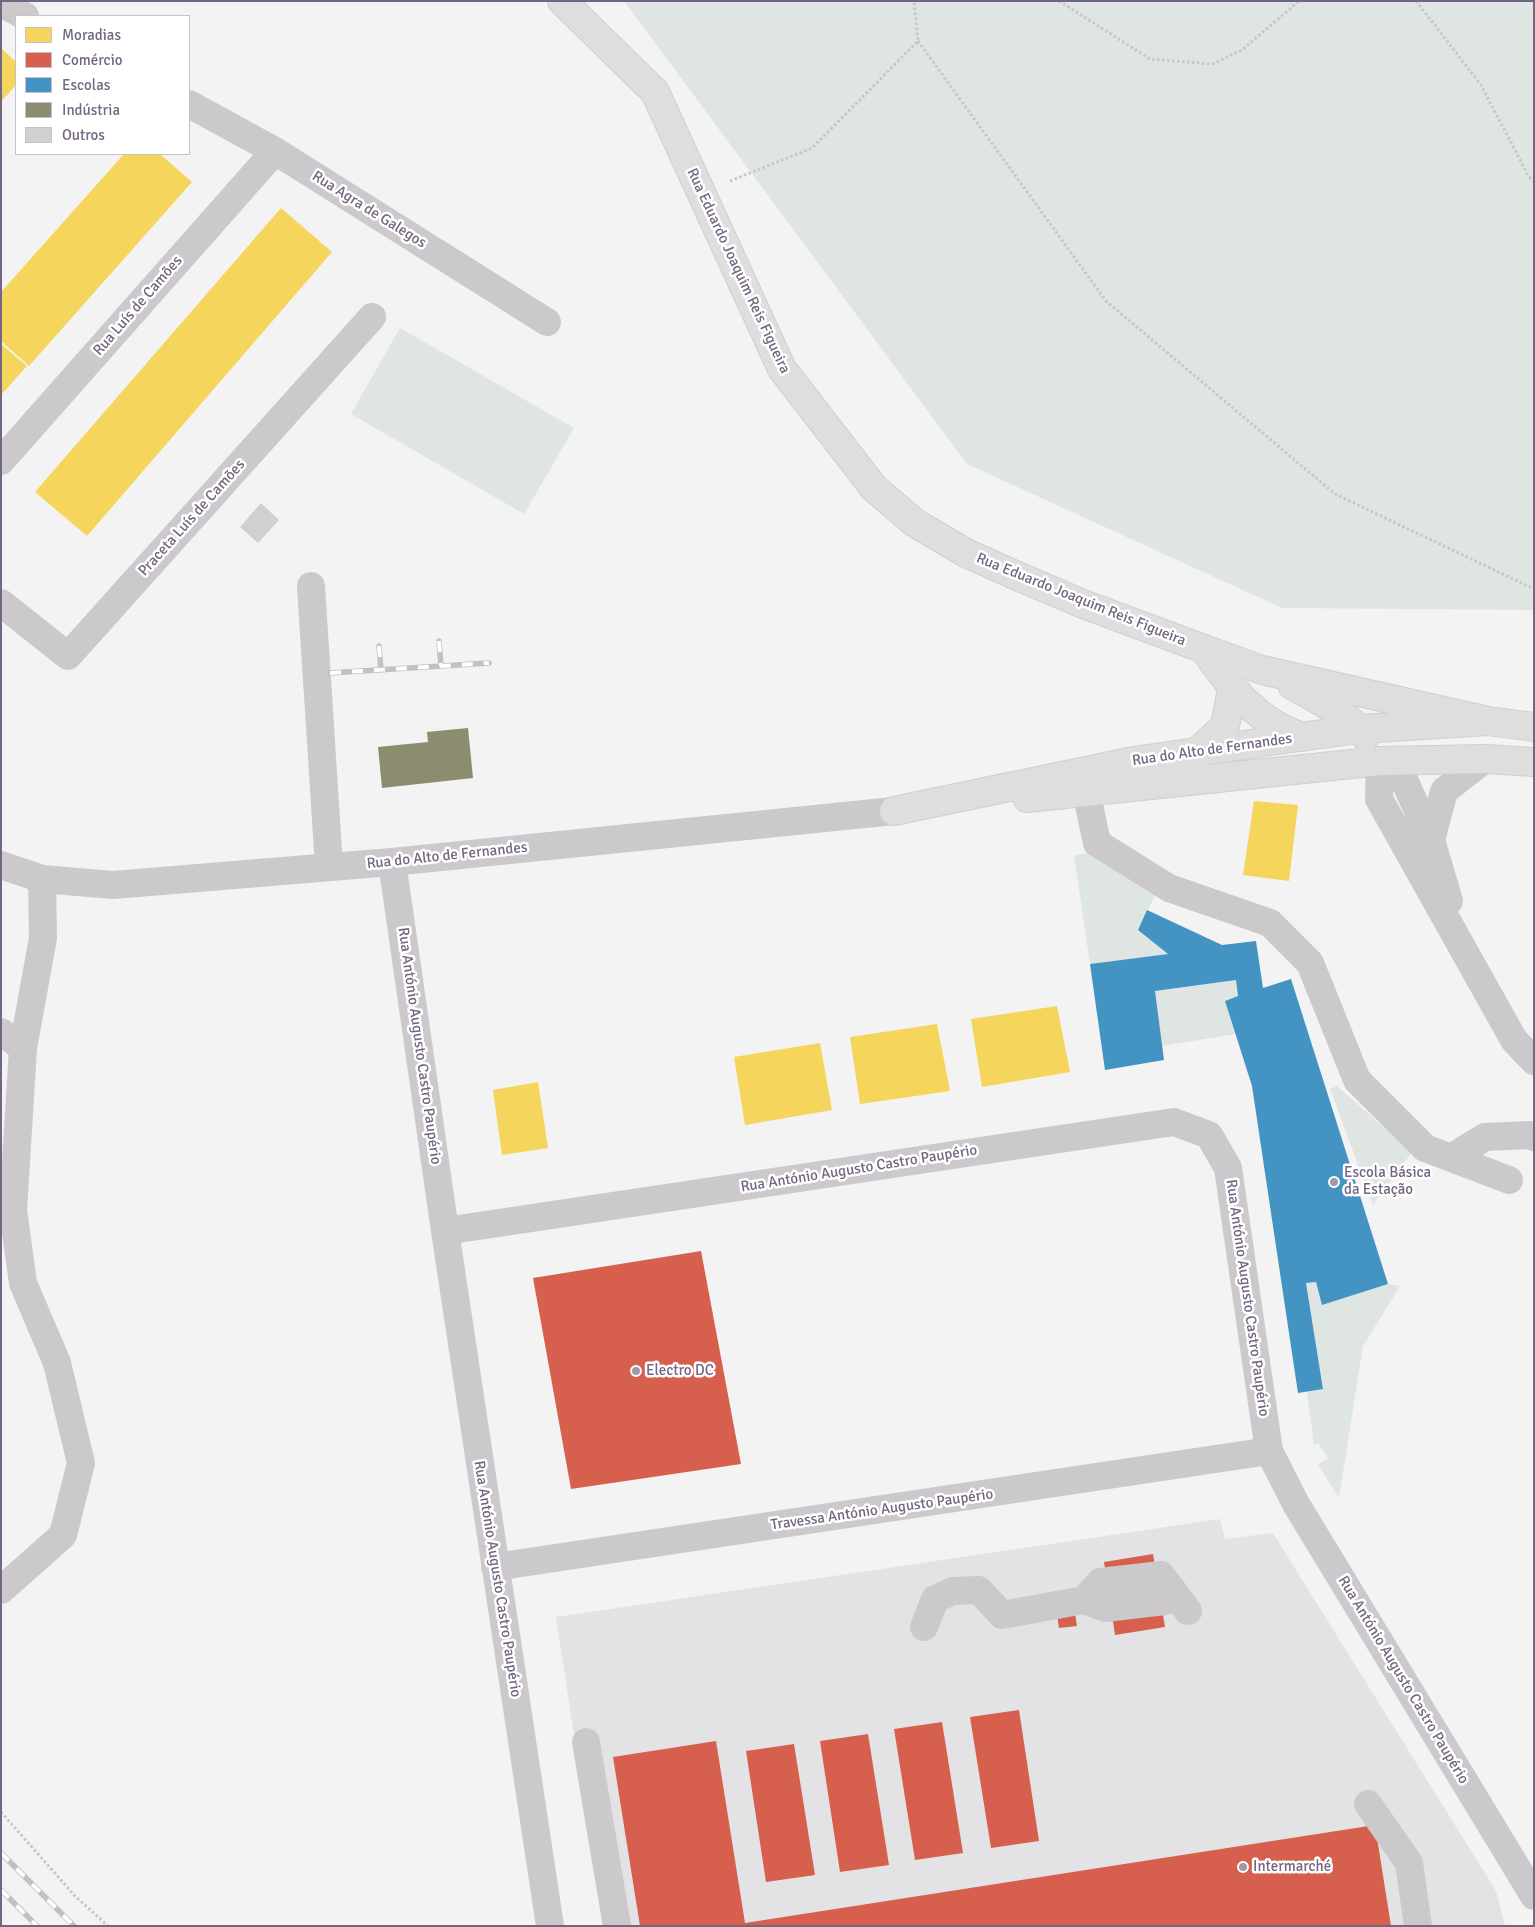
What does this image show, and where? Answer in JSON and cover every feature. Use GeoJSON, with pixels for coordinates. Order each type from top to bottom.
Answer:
{"type":"FeatureCollection","features":[{"type":"Feature","properties":{"kind":"main road","name":"Rua Eduardo Joaquim Reis Figueira"},"geometry":{"type":"LineString","coordinates":[[562,1],[655,92],[782,369],[874,488],[915,523],[966,553],[1083,604],[1262,670]]}},
{"type":"Feature","properties":{"kind":"main road"},"geometry":{"type":"LineString","coordinates":[[1204,650],[1232,689],[1264,719],[1299,737],[1380,761]]}},
{"type":"Feature","properties":{"kind":"main road"},"geometry":{"type":"LineString","coordinates":[[1262,670],[1488,722]]}},
{"type":"Feature","properties":{"kind":"main road"},"geometry":{"type":"LineString","coordinates":[[1262,670],[1321,701],[1360,729],[1380,761]]}},
{"type":"Feature","properties":{"kind":"main road"},"geometry":{"type":"LineString","coordinates":[[1197,752],[1225,726],[1232,689]]}},
{"type":"Feature","properties":{"kind":"main road","name":"Rua do Alto de Fernandes"},"geometry":{"type":"LineString","coordinates":[[1084,782],[1134,761],[1360,729],[1488,722],[1534,727]]}},
{"type":"Feature","properties":{"kind":"main road","name":"Rua do Alto de Fernandes"},"geometry":{"type":"LineString","coordinates":[[894,811],[1084,782],[1380,761],[1485,759],[1534,762]]}},
{"type":"Feature","properties":{"kind":"street"},"geometry":{"type":"LineString","coordinates":[[1,3],[23,15]]}},
{"type":"Feature","properties":{"kind":"street","name":"Rua Agra de Galegos"},"geometry":{"type":"LineString","coordinates":[[190,105],[275,151],[547,322]]}},
{"type":"Feature","properties":{"kind":"street","name":"Rua Luís de Camões"},"geometry":{"type":"LineString","coordinates":[[1,461],[275,151]]}},
{"type":"Feature","properties":{"kind":"street","name":"Praceta Luís de Camões"},"geometry":{"type":"LineString","coordinates":[[1,603],[68,656],[372,317]]}},
{"type":"Feature","properties":{"kind":"street"},"geometry":{"type":"LineString","coordinates":[[310,586],[329,867]]}},
{"type":"Feature","properties":{"kind":"street"},"geometry":{"type":"LineString","coordinates":[[1430,840],[1444,791],[1485,759]]}},
{"type":"Feature","properties":{"kind":"street"},"geometry":{"type":"LineString","coordinates":[[1380,761],[1405,782],[1430,840],[1465,952]]}},
{"type":"Feature","properties":{"kind":"street"},"geometry":{"type":"LineString","coordinates":[[1380,761],[1379,799],[1514,1040],[1534,1061]]}},
{"type":"Feature","properties":{"kind":"street"},"geometry":{"type":"LineString","coordinates":[[1084,782],[1097,843],[1168,888],[1270,923],[1310,963],[1357,1080],[1426,1148],[1509,1180]]}},
{"type":"Feature","properties":{"kind":"street","name":"Rua do Alto de Fernandes"},"geometry":{"type":"LineString","coordinates":[[1,865],[42,879],[113,884],[392,862],[894,811]]}},
{"type":"Feature","properties":{"kind":"street","name":"Rua António Augusto Castro Paupério"},"geometry":{"type":"LineString","coordinates":[[392,862],[495,1568],[550,1926]]}},
{"type":"Feature","properties":{"kind":"street"},"geometry":{"type":"LineString","coordinates":[[5,1580],[63,1535],[81,1463],[58,1363],[23,1283],[13,1210],[23,1048],[43,938],[42,879]]}},
{"type":"Feature","properties":{"kind":"street"},"geometry":{"type":"LineString","coordinates":[[1,1032],[23,1048]]}},
{"type":"Feature","properties":{"kind":"street","name":"Rua António Augusto Castro Paupério"},"geometry":{"type":"LineString","coordinates":[[445,1231],[1174,1122],[1209,1135],[1228,1168],[1269,1451],[1296,1504],[1534,1896]]}},
{"type":"Feature","properties":{"kind":"street"},"geometry":{"type":"LineString","coordinates":[[1451,1158],[1485,1137],[1530,1135],[1534,1137]]}},
{"type":"Feature","properties":{"kind":"street","name":"Travessa António Augusto Paupério"},"geometry":{"type":"LineString","coordinates":[[495,1568],[1269,1451]]}},
{"type":"Feature","properties":{"kind":"street"},"geometry":{"type":"LineString","coordinates":[[924,1627],[935,1599],[953,1592],[979,1590],[1002,1615],[1084,1600],[1100,1582],[1161,1575],[1188,1611]]}},
{"type":"Feature","properties":{"kind":"street"},"geometry":{"type":"LineString","coordinates":[[586,1742],[617,1926]]}},
{"type":"Feature","properties":{"kind":"street"},"geometry":{"type":"LineString","coordinates":[[1368,1804],[1409,1863],[1418,1926]]}},
{"type":"Feature","properties":{"kind":"path"},"geometry":{"type":"LineString","coordinates":[[914,1],[918,41],[1106,301],[1335,494],[1534,589]]}},
{"type":"Feature","properties":{"kind":"path"},"geometry":{"type":"LineString","coordinates":[[1059,1],[1150,59],[1212,64],[1242,50],[1299,1]]}},
{"type":"Feature","properties":{"kind":"path"},"geometry":{"type":"LineString","coordinates":[[1416,1],[1481,85],[1529,176],[1534,181]]}},
{"type":"Feature","properties":{"kind":"path"},"geometry":{"type":"LineString","coordinates":[[701,193],[812,148],[918,41]]}},
{"type":"Feature","properties":{"kind":"path"},"geometry":{"type":"LineString","coordinates":[[1,1812],[75,1896],[108,1926]]}},
{"type":"Feature","properties":{"kind":"shaded area"},"geometry":{"type":"Polygon","coordinates":[[[624,1],[1534,1],[1534,610],[1282,608],[967,464],[624,1]]]}},
{"type":"Feature","properties":{"kind":"shaded area"},"geometry":{"type":"Polygon","coordinates":[[[400,328],[574,428],[524,514],[351,414],[400,328]]]}},
{"type":"Feature","properties":{"kind":"shaded area"},"geometry":{"type":"Polygon","coordinates":[[[1099,850],[1159,887],[1138,930],[1168,954],[1090,964],[1074,856],[1099,850]]]}},
{"type":"Feature","properties":{"kind":"shaded area"},"geometry":{"type":"Polygon","coordinates":[[[1236,980],[1238,996],[1225,1001],[1235,1034],[1162,1046],[1155,991],[1236,980]]]}},
{"type":"Feature","properties":{"kind":"shaded area"},"geometry":{"type":"Polygon","coordinates":[[[1337,1086],[1412,1152],[1373,1205],[1330,1089],[1337,1086]]]}},
{"type":"Feature","properties":{"kind":"shaded area"},"geometry":{"type":"Polygon","coordinates":[[[1316,1282],[1322,1305],[1388,1284],[1400,1286],[1363,1346],[1339,1498],[1318,1465],[1328,1458],[1318,1443],[1314,1445],[1307,1391],[1323,1388],[1306,1283],[1316,1282]]]}},
{"type":"Feature","properties":{"kind":"shaded area"},"geometry":{"type":"Polygon","coordinates":[[[1220,1519],[1225,1539],[1273,1533],[1496,1891],[1505,1926],[603,1926],[556,1617],[1220,1519]]]}},
{"type":"Feature","properties":{"kind":"building: Moradias"},"geometry":{"type":"Polygon","coordinates":[[[1,48],[15,61],[15,86],[1,102],[1,48]]]}},
{"type":"Feature","properties":{"kind":"building: Moradias"},"geometry":{"type":"Polygon","coordinates":[[[123,155],[161,155],[192,182],[29,366],[1,341],[1,292],[123,155]]]}},
{"type":"Feature","properties":{"kind":"building: Moradias"},"geometry":{"type":"Polygon","coordinates":[[[281,208],[332,252],[87,536],[35,492],[281,208]]]}},
{"type":"Feature","properties":{"kind":"building: Moradias"},"geometry":{"type":"Polygon","coordinates":[[[1,344],[27,366],[1,395],[1,344]]]}},
{"type":"Feature","properties":{"kind":"building: Moradias"},"geometry":{"type":"Polygon","coordinates":[[[1254,801],[1298,805],[1289,881],[1243,875],[1254,801]]]}},
{"type":"Feature","properties":{"kind":"building: Moradias"},"geometry":{"type":"Polygon","coordinates":[[[1057,1006],[1070,1072],[982,1087],[971,1019],[1057,1006]]]}},
{"type":"Feature","properties":{"kind":"building: Moradias"},"geometry":{"type":"Polygon","coordinates":[[[937,1024],[950,1091],[860,1104],[850,1037],[937,1024]]]}},
{"type":"Feature","properties":{"kind":"building: Moradias"},"geometry":{"type":"Polygon","coordinates":[[[820,1043],[832,1110],[745,1125],[734,1057],[820,1043]]]}},
{"type":"Feature","properties":{"kind":"building: Moradias"},"geometry":{"type":"Polygon","coordinates":[[[538,1082],[548,1148],[502,1155],[493,1090],[538,1082]]]}},
{"type":"Feature","properties":{"kind":"building: Comércio","name":"Electro DC"},"geometry":{"type":"Polygon","coordinates":[[[701,1251],[741,1464],[571,1489],[533,1278],[701,1251]]]}},
{"type":"Feature","properties":{"kind":"building: Comércio"},"geometry":{"type":"Polygon","coordinates":[[[1153,1554],[1165,1627],[1115,1635],[1104,1562],[1153,1554]]]}},
{"type":"Feature","properties":{"kind":"building: Comércio"},"geometry":{"type":"Polygon","coordinates":[[[1075,1613],[1077,1626],[1059,1628],[1057,1615],[1075,1613]]]}},
{"type":"Feature","properties":{"kind":"building: Comércio"},"geometry":{"type":"Polygon","coordinates":[[[1019,1710],[1039,1841],[991,1848],[970,1717],[1019,1710]]]}},
{"type":"Feature","properties":{"kind":"building: Comércio"},"geometry":{"type":"Polygon","coordinates":[[[942,1722],[963,1853],[915,1860],[894,1729],[942,1722]]]}},
{"type":"Feature","properties":{"kind":"building: Comércio"},"geometry":{"type":"Polygon","coordinates":[[[868,1734],[889,1865],[840,1872],[820,1741],[868,1734]]]}},
{"type":"Feature","properties":{"kind":"building: Comércio","name":"Intermarché"},"geometry":{"type":"Polygon","coordinates":[[[716,1741],[745,1923],[1375,1825],[1391,1926],[640,1926],[613,1757],[716,1741]]]}},
{"type":"Feature","properties":{"kind":"building: Comércio"},"geometry":{"type":"Polygon","coordinates":[[[794,1744],[815,1875],[766,1882],[746,1751],[794,1744]]]}},
{"type":"Feature","properties":{"kind":"building: Escolas"},"geometry":{"type":"Polygon","coordinates":[[[1147,910],[1222,945],[1256,941],[1263,988],[1291,979],[1388,1284],[1322,1305],[1316,1282],[1306,1283],[1323,1389],[1298,1393],[1252,1086],[1225,1001],[1238,996],[1236,980],[1155,991],[1164,1060],[1105,1070],[1090,964],[1168,954],[1138,930],[1147,910]]]}},
{"type":"Feature","properties":{"kind":"building: Indústria"},"geometry":{"type":"Polygon","coordinates":[[[468,728],[473,778],[382,788],[378,747],[428,742],[427,732],[468,728]]]}},
{"type":"Feature","properties":{"kind":"building: Outros"},"geometry":{"type":"Polygon","coordinates":[[[261,503],[279,520],[258,543],[240,527],[261,503]]]}},
{"type":"Feature","properties":{"kind":"railway"},"geometry":{"type":"LineString","coordinates":[[439,641],[441,666]]}},
{"type":"Feature","properties":{"kind":"railway"},"geometry":{"type":"LineString","coordinates":[[379,646],[381,670]]}},
{"type":"Feature","properties":{"kind":"railway"},"geometry":{"type":"LineString","coordinates":[[330,673],[489,663]]}},
{"type":"Feature","properties":{"kind":"railway"},"geometry":{"type":"LineString","coordinates":[[1,1853],[74,1926]]}},
{"type":"Feature","properties":{"kind":"railway"},"geometry":{"type":"LineString","coordinates":[[1,1890],[37,1926]]}},
{"type":"Feature","properties":{"kind":"place","name":"Escola Básica da Estação"},"geometry":{"type":"Point","coordinates":[1334,1182]}},
{"type":"Feature","properties":{"kind":"place","name":"Electro DC"},"geometry":{"type":"Point","coordinates":[636,1371]}},
{"type":"Feature","properties":{"kind":"place","name":"Intermarché"},"geometry":{"type":"Point","coordinates":[1243,1867]}}]}
